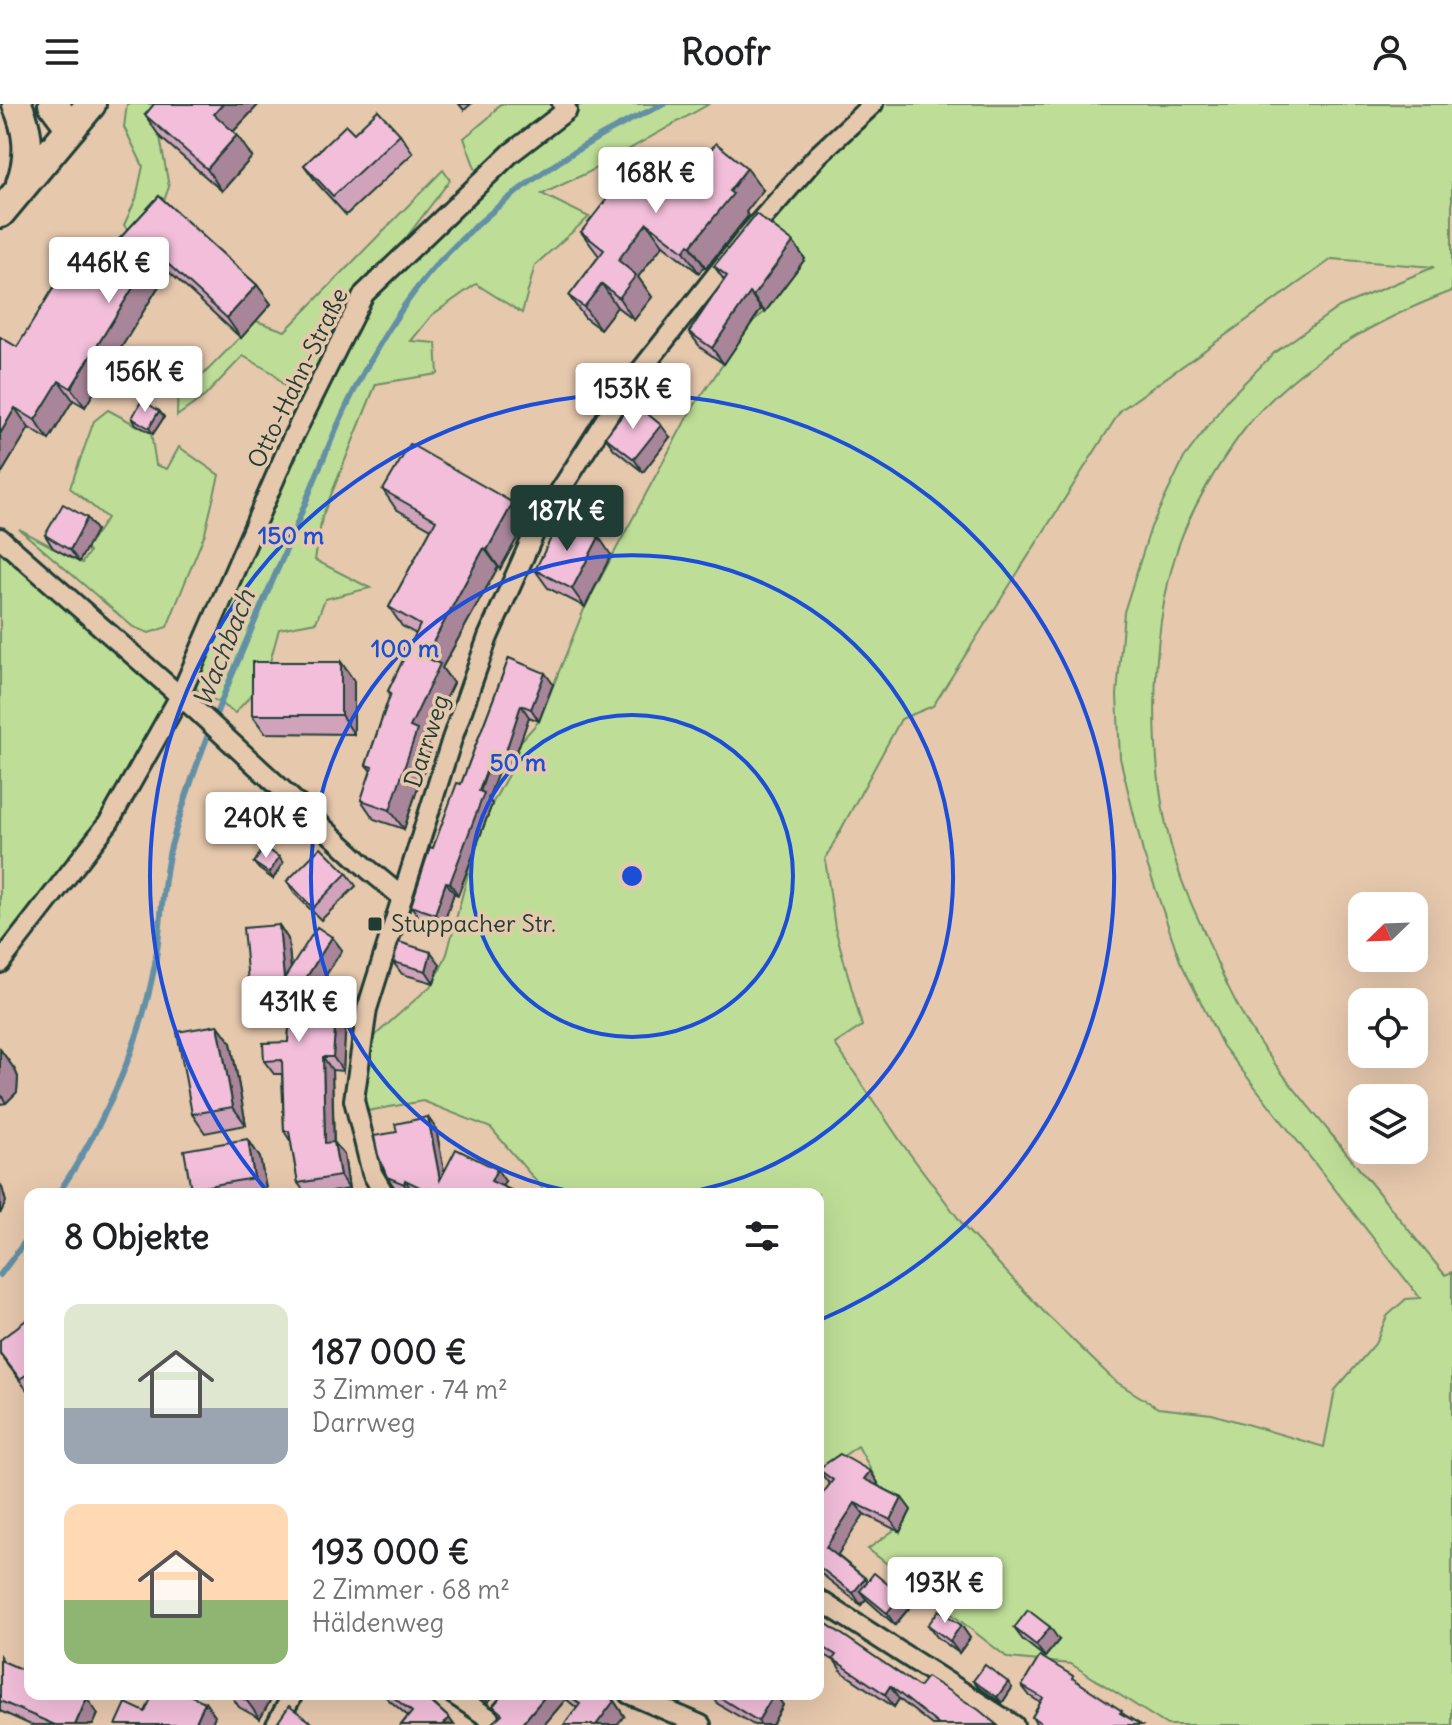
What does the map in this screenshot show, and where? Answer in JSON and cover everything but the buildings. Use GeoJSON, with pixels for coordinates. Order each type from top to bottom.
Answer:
{"type":"FeatureCollection","features":[{"type":"Feature","properties":{"kind":"main road"},"geometry":{"type":"LineString","coordinates":[[18,104],[65,135]]}},
{"type":"Feature","properties":{"kind":"main road"},"geometry":{"type":"LineString","coordinates":[[9,202],[26,170],[28,146],[25,122],[18,104]]}},
{"type":"Feature","properties":{"kind":"main road"},"geometry":{"type":"LineString","coordinates":[[53,104],[65,135]]}},
{"type":"Feature","properties":{"kind":"main road"},"geometry":{"type":"LineString","coordinates":[[9,202],[91,104]]}},
{"type":"Feature","properties":{"kind":"street","name":"Otto-Hahn-Straße"},"geometry":{"type":"LineString","coordinates":[[180,696],[292,439],[364,294],[511,153],[567,110],[562,104]]}},
{"type":"Feature","properties":{"kind":"street","name":"Darrweg"},"geometry":{"type":"LineString","coordinates":[[381,1188],[372,1173],[354,1100],[367,1009],[452,739],[488,637],[537,527],[619,398],[747,236],[818,155],[873,104]]}},
{"type":"Feature","properties":{"kind":"street"},"geometry":{"type":"LineString","coordinates":[[0,538],[402,897]]}},
{"type":"Feature","properties":{"kind":"street"},"geometry":{"type":"LineString","coordinates":[[0,963],[109,822],[180,696]]}},
{"type":"Feature","properties":{"kind":"street"},"geometry":{"type":"LineString","coordinates":[[824,1603],[1014,1725]]}},
{"type":"Feature","properties":{"kind":"street"},"geometry":{"type":"LineString","coordinates":[[276,1725],[289,1700]]}},
{"type":"Feature","properties":{"kind":"street"},"geometry":{"type":"LineString","coordinates":[[460,1700],[486,1722],[503,1702]]}},
{"type":"Feature","properties":{"kind":"street"},"geometry":{"type":"LineString","coordinates":[[643,1700],[701,1725]]}},
{"type":"Feature","properties":{"kind":"green space"},"geometry":{"type":"Polygon","coordinates":[[[127,104],[189,104],[160,137],[169,187],[157,219],[131,235],[124,225],[136,199],[143,166],[124,127],[127,104]]]}},
{"type":"Feature","properties":{"kind":"green space"},"geometry":{"type":"Polygon","coordinates":[[[500,104],[562,104],[568,110],[583,104],[709,104],[587,173],[542,194],[589,217],[535,265],[522,313],[476,284],[432,315],[411,341],[436,343],[438,374],[376,384],[322,517],[315,560],[370,588],[325,599],[316,622],[279,629],[265,680],[235,713],[186,682],[306,411],[273,373],[243,356],[205,396],[177,416],[178,376],[199,379],[256,321],[285,331],[443,170],[450,180],[368,288],[480,182],[464,138],[500,104]]]}},
{"type":"Feature","properties":{"kind":"green space"},"geometry":{"type":"Polygon","coordinates":[[[873,104],[1452,104],[1452,291],[1396,315],[1341,345],[1290,382],[1267,403],[1237,439],[1199,500],[1178,547],[1161,623],[1155,708],[1156,751],[1168,833],[1184,886],[1235,1002],[1274,1063],[1348,1155],[1348,1164],[1355,1164],[1445,1275],[1452,1272],[1452,1725],[1167,1725],[1071,1664],[1008,1658],[868,1549],[905,1522],[881,1495],[858,1446],[824,1469],[824,1188],[542,1188],[491,1128],[423,1101],[356,1113],[361,1048],[434,983],[447,954],[472,858],[492,804],[510,771],[521,741],[539,721],[585,607],[690,412],[753,321],[765,312],[804,259],[761,219],[873,104]],[[1332,259],[1121,410],[933,706],[901,719],[825,859],[835,928],[862,1026],[835,1044],[901,1142],[967,1230],[1115,1381],[1158,1408],[1212,1414],[1324,1447],[1335,1390],[1375,1344],[1387,1316],[1406,1299],[1420,1298],[1223,1046],[1180,961],[1143,852],[1120,758],[1117,695],[1124,612],[1151,527],[1184,458],[1229,398],[1274,353],[1339,307],[1434,267],[1332,259]]]}},
{"type":"Feature","properties":{"kind":"green space"},"geometry":{"type":"Polygon","coordinates":[[[108,410],[151,433],[156,465],[167,469],[179,447],[219,475],[205,533],[167,627],[149,633],[133,627],[19,529],[82,563],[89,552],[86,549],[107,518],[70,488],[94,421],[108,410]]]}},
{"type":"Feature","properties":{"kind":"green space"},"geometry":{"type":"Polygon","coordinates":[[[0,538],[180,696],[109,822],[0,963],[0,538]]]}},
{"type":"Feature","properties":{"kind":"waterway","name":"Wachbach"},"geometry":{"type":"LineString","coordinates":[[62,1188],[104,1114],[139,1028],[154,969],[171,846],[209,733],[334,433],[370,360],[401,310],[437,264],[487,216],[572,153],[664,104]]}},
{"type":"Feature","properties":{"kind":"waterway","name":"Wachbach"},"geometry":{"type":"LineString","coordinates":[[0,1275],[24,1243]]}},
{"type":"Feature","properties":{"kind":"place","name":"Stuppacher Str."},"geometry":{"type":"Point","coordinates":[375,924]}}]}
